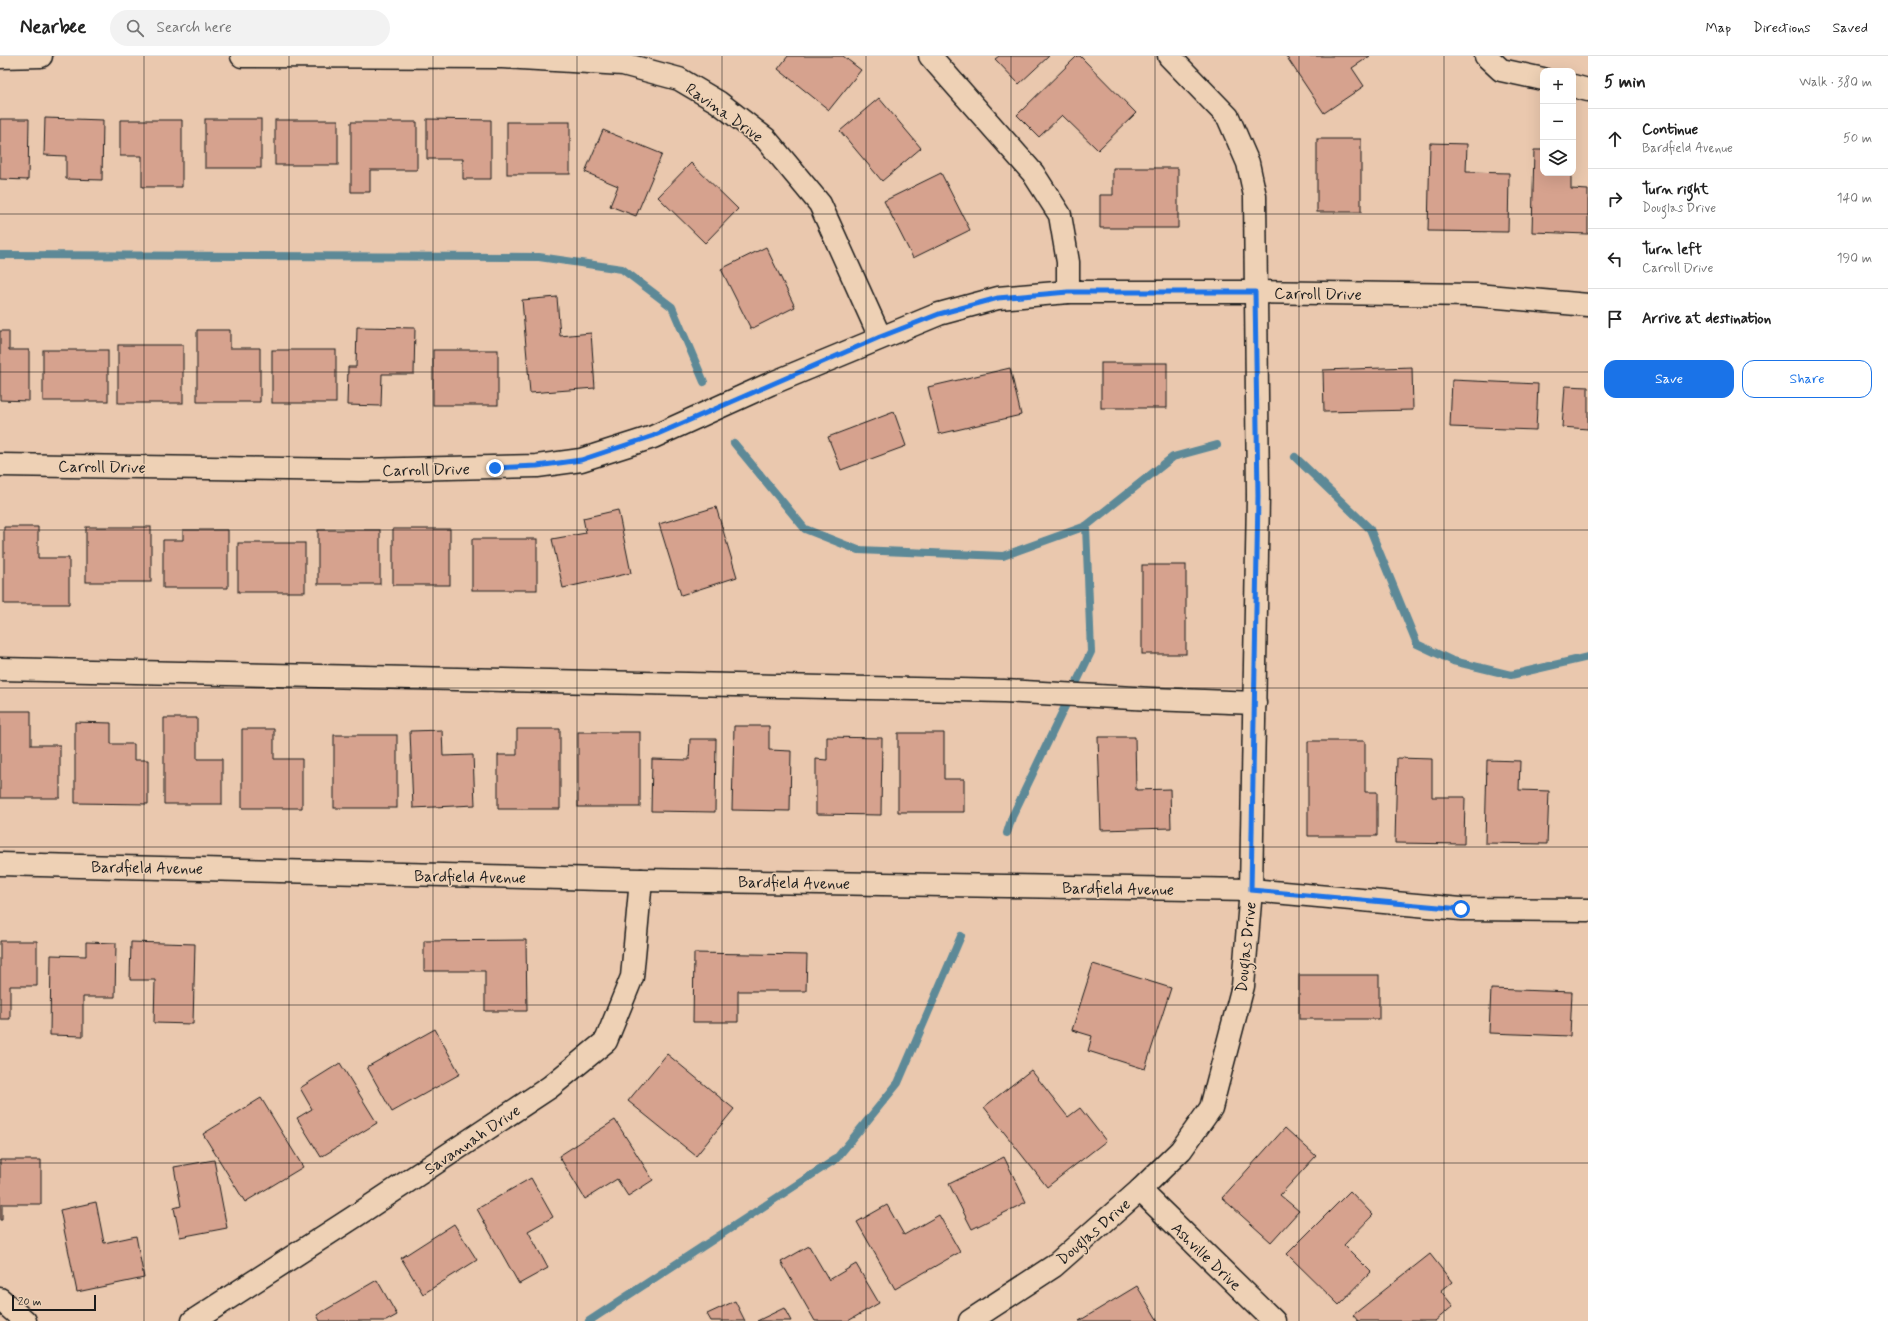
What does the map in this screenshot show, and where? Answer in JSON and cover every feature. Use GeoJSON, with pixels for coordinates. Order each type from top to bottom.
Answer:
{"type":"FeatureCollection","features":[{"type":"Feature","properties":{"kind":"street"},"geometry":{"type":"LineString","coordinates":[[0,57],[41,56]]}},
{"type":"Feature","properties":{"kind":"street","name":"Ravina Drive"},"geometry":{"type":"LineString","coordinates":[[242,56],[510,58],[623,64],[679,79],[718,102],[766,139],[820,204],[880,337]]}},
{"type":"Feature","properties":{"kind":"street"},"geometry":{"type":"LineString","coordinates":[[930,56],[1033,173],[1060,215],[1068,262],[1068,292]]}},
{"type":"Feature","properties":{"kind":"street","name":"Douglas Drive"},"geometry":{"type":"LineString","coordinates":[[970,1321],[1054,1266],[1140,1190],[1181,1150],[1211,1108],[1243,986],[1251,890],[1255,703],[1258,496],[1255,196],[1248,162],[1228,117],[1169,56]]}},
{"type":"Feature","properties":{"kind":"street"},"geometry":{"type":"LineString","coordinates":[[1486,56],[1501,70],[1540,78]]}},
{"type":"Feature","properties":{"kind":"street"},"geometry":{"type":"LineString","coordinates":[[1576,87],[1588,90]]}},
{"type":"Feature","properties":{"kind":"street","name":"Carroll Drive"},"geometry":{"type":"LineString","coordinates":[[0,465],[359,470],[537,466],[581,460],[653,436],[880,337],[939,314],[998,298],[1068,292],[1255,292],[1476,295],[1588,305]]}},
{"type":"Feature","properties":{"kind":"street"},"geometry":{"type":"LineString","coordinates":[[0,669],[1004,691],[1255,703]]}},
{"type":"Feature","properties":{"kind":"street","name":"Bardfield Avenue"},"geometry":{"type":"LineString","coordinates":[[0,864],[641,880],[1251,890],[1461,909],[1588,910]]}},
{"type":"Feature","properties":{"kind":"street","name":"Savannah Drive"},"geometry":{"type":"LineString","coordinates":[[193,1321],[354,1218],[550,1087],[606,1041],[632,977],[641,880]]}},
{"type":"Feature","properties":{"kind":"street","name":"Ashville Drive"},"geometry":{"type":"LineString","coordinates":[[1140,1190],[1274,1321]]}},
{"type":"Feature","properties":{"kind":"street"},"geometry":{"type":"LineString","coordinates":[[0,1299],[25,1321]]}},
{"type":"Feature","properties":{"kind":"building"},"geometry":{"type":"Polygon","coordinates":[[[788,56],[843,56],[861,70],[829,110],[778,69],[788,56]]]}},
{"type":"Feature","properties":{"kind":"building"},"geometry":{"type":"Polygon","coordinates":[[[999,56],[1049,56],[1019,84],[995,59],[999,56]]]}},
{"type":"Feature","properties":{"kind":"building"},"geometry":{"type":"Polygon","coordinates":[[[1077,56],[1080,56],[1136,113],[1098,150],[1062,115],[1039,137],[1017,115],[1077,56]]]}},
{"type":"Feature","properties":{"kind":"building"},"geometry":{"type":"Polygon","coordinates":[[[1286,56],[1370,56],[1352,68],[1364,86],[1324,113],[1286,56]]]}},
{"type":"Feature","properties":{"kind":"building"},"geometry":{"type":"Polygon","coordinates":[[[879,98],[921,148],[882,181],[840,131],[879,98]]]}},
{"type":"Feature","properties":{"kind":"building"},"geometry":{"type":"Polygon","coordinates":[[[45,118],[103,120],[102,180],[66,179],[66,156],[44,155],[45,118]]]}},
{"type":"Feature","properties":{"kind":"building"},"geometry":{"type":"Polygon","coordinates":[[[0,119],[29,119],[28,180],[0,179],[0,119]]]}},
{"type":"Feature","properties":{"kind":"building"},"geometry":{"type":"Polygon","coordinates":[[[205,119],[261,119],[261,168],[205,168],[205,119]]]}},
{"type":"Feature","properties":{"kind":"building"},"geometry":{"type":"Polygon","coordinates":[[[427,119],[491,120],[491,179],[463,179],[463,159],[427,159],[427,119]]]}},
{"type":"Feature","properties":{"kind":"building"},"geometry":{"type":"Polygon","coordinates":[[[120,120],[182,120],[182,187],[142,187],[142,156],[120,156],[120,120]]]}},
{"type":"Feature","properties":{"kind":"building"},"geometry":{"type":"Polygon","coordinates":[[[275,120],[338,120],[338,165],[275,165],[275,120]]]}},
{"type":"Feature","properties":{"kind":"building"},"geometry":{"type":"Polygon","coordinates":[[[351,122],[417,122],[417,170],[370,170],[370,192],[351,192],[351,122]]]}},
{"type":"Feature","properties":{"kind":"building"},"geometry":{"type":"Polygon","coordinates":[[[507,122],[570,122],[570,174],[507,174],[507,122]]]}},
{"type":"Feature","properties":{"kind":"building"},"geometry":{"type":"Polygon","coordinates":[[[603,130],[662,154],[636,216],[610,206],[618,186],[585,172],[603,130]]]}},
{"type":"Feature","properties":{"kind":"building"},"geometry":{"type":"Polygon","coordinates":[[[1317,139],[1361,139],[1361,212],[1317,212],[1317,139]]]}},
{"type":"Feature","properties":{"kind":"building"},"geometry":{"type":"Polygon","coordinates":[[[1430,143],[1467,144],[1466,172],[1509,173],[1508,232],[1428,231],[1430,143]]]}},
{"type":"Feature","properties":{"kind":"building"},"geometry":{"type":"Polygon","coordinates":[[[1534,150],[1540,150],[1540,176],[1571,176],[1571,189],[1588,190],[1588,234],[1532,232],[1534,150]]]}},
{"type":"Feature","properties":{"kind":"building"},"geometry":{"type":"Polygon","coordinates":[[[691,163],[738,209],[705,243],[658,197],[691,163]]]}},
{"type":"Feature","properties":{"kind":"building"},"geometry":{"type":"Polygon","coordinates":[[[1113,168],[1178,168],[1178,228],[1100,228],[1100,195],[1113,195],[1113,168]]]}},
{"type":"Feature","properties":{"kind":"building"},"geometry":{"type":"Polygon","coordinates":[[[941,173],[970,230],[913,258],[884,201],[941,173]]]}},
{"type":"Feature","properties":{"kind":"building"},"geometry":{"type":"Polygon","coordinates":[[[766,247],[795,307],[751,329],[721,269],[766,247]]]}},
{"type":"Feature","properties":{"kind":"building"},"geometry":{"type":"Polygon","coordinates":[[[557,297],[560,336],[591,333],[595,388],[530,393],[522,300],[557,297]]]}},
{"type":"Feature","properties":{"kind":"building"},"geometry":{"type":"Polygon","coordinates":[[[357,327],[415,328],[414,374],[382,374],[381,406],[347,405],[348,367],[356,367],[357,327]]]}},
{"type":"Feature","properties":{"kind":"building"},"geometry":{"type":"Polygon","coordinates":[[[197,330],[230,330],[230,348],[260,348],[260,402],[197,402],[197,330]]]}},
{"type":"Feature","properties":{"kind":"building"},"geometry":{"type":"Polygon","coordinates":[[[0,331],[9,331],[9,350],[29,350],[29,401],[0,400],[0,331]]]}},
{"type":"Feature","properties":{"kind":"building"},"geometry":{"type":"Polygon","coordinates":[[[118,345],[183,345],[183,403],[118,403],[118,345]]]}},
{"type":"Feature","properties":{"kind":"building"},"geometry":{"type":"Polygon","coordinates":[[[43,350],[108,350],[108,401],[43,401],[43,350]]]}},
{"type":"Feature","properties":{"kind":"building"},"geometry":{"type":"Polygon","coordinates":[[[272,350],[336,350],[336,403],[272,403],[272,350]]]}},
{"type":"Feature","properties":{"kind":"building"},"geometry":{"type":"Polygon","coordinates":[[[433,350],[498,350],[498,405],[433,405],[433,350]]]}},
{"type":"Feature","properties":{"kind":"building"},"geometry":{"type":"Polygon","coordinates":[[[1101,363],[1167,363],[1167,408],[1101,408],[1101,363]]]}},
{"type":"Feature","properties":{"kind":"building"},"geometry":{"type":"Polygon","coordinates":[[[1412,367],[1413,410],[1324,412],[1323,370],[1412,367]]]}},
{"type":"Feature","properties":{"kind":"building"},"geometry":{"type":"Polygon","coordinates":[[[1010,368],[1021,415],[939,434],[928,387],[1010,368]]]}},
{"type":"Feature","properties":{"kind":"building"},"geometry":{"type":"Polygon","coordinates":[[[1452,380],[1538,384],[1536,430],[1450,427],[1452,380]]]}},
{"type":"Feature","properties":{"kind":"building"},"geometry":{"type":"Polygon","coordinates":[[[1565,386],[1588,387],[1588,429],[1562,427],[1565,386]]]}},
{"type":"Feature","properties":{"kind":"building"},"geometry":{"type":"Polygon","coordinates":[[[894,412],[906,446],[841,470],[828,437],[894,412]]]}},
{"type":"Feature","properties":{"kind":"building"},"geometry":{"type":"Polygon","coordinates":[[[716,507],[737,577],[681,595],[659,524],[716,507]]]}},
{"type":"Feature","properties":{"kind":"building"},"geometry":{"type":"Polygon","coordinates":[[[618,510],[631,573],[563,588],[552,539],[586,533],[583,518],[618,510]]]}},
{"type":"Feature","properties":{"kind":"building"},"geometry":{"type":"Polygon","coordinates":[[[4,527],[38,527],[38,558],[69,558],[69,604],[4,604],[4,527]]]}},
{"type":"Feature","properties":{"kind":"building"},"geometry":{"type":"Polygon","coordinates":[[[86,527],[151,527],[151,582],[86,582],[86,527]]]}},
{"type":"Feature","properties":{"kind":"building"},"geometry":{"type":"Polygon","coordinates":[[[393,529],[450,529],[450,585],[393,585],[393,529]]]}},
{"type":"Feature","properties":{"kind":"building"},"geometry":{"type":"Polygon","coordinates":[[[183,530],[228,530],[228,588],[163,588],[163,540],[183,540],[183,530]]]}},
{"type":"Feature","properties":{"kind":"building"},"geometry":{"type":"Polygon","coordinates":[[[318,530],[380,530],[380,584],[318,584],[318,530]]]}},
{"type":"Feature","properties":{"kind":"building"},"geometry":{"type":"Polygon","coordinates":[[[472,539],[537,539],[537,590],[472,590],[472,539]]]}},
{"type":"Feature","properties":{"kind":"building"},"geometry":{"type":"Polygon","coordinates":[[[238,543],[305,543],[305,592],[238,592],[238,543]]]}},
{"type":"Feature","properties":{"kind":"building"},"geometry":{"type":"Polygon","coordinates":[[[1142,565],[1186,565],[1186,654],[1142,654],[1142,565]]]}},
{"type":"Feature","properties":{"kind":"building"},"geometry":{"type":"Polygon","coordinates":[[[0,711],[31,711],[31,745],[60,745],[60,798],[0,798],[0,711]]]}},
{"type":"Feature","properties":{"kind":"building"},"geometry":{"type":"Polygon","coordinates":[[[164,718],[197,718],[197,759],[222,759],[222,804],[164,804],[164,718]]]}},
{"type":"Feature","properties":{"kind":"building"},"geometry":{"type":"Polygon","coordinates":[[[75,722],[111,723],[111,744],[134,744],[134,760],[148,760],[148,804],[75,803],[75,722]]]}},
{"type":"Feature","properties":{"kind":"building"},"geometry":{"type":"Polygon","coordinates":[[[734,726],[769,726],[769,750],[791,751],[790,811],[732,810],[734,726]]]}},
{"type":"Feature","properties":{"kind":"building"},"geometry":{"type":"Polygon","coordinates":[[[242,729],[274,729],[274,759],[302,759],[302,808],[242,808],[242,729]]]}},
{"type":"Feature","properties":{"kind":"building"},"geometry":{"type":"Polygon","coordinates":[[[517,729],[560,729],[560,809],[498,809],[498,755],[517,755],[517,729]]]}},
{"type":"Feature","properties":{"kind":"building"},"geometry":{"type":"Polygon","coordinates":[[[442,730],[443,756],[473,755],[475,805],[413,808],[410,731],[442,730]]]}},
{"type":"Feature","properties":{"kind":"building"},"geometry":{"type":"Polygon","coordinates":[[[578,732],[640,732],[640,807],[578,807],[578,732]]]}},
{"type":"Feature","properties":{"kind":"building"},"geometry":{"type":"Polygon","coordinates":[[[898,733],[944,733],[944,779],[964,779],[964,812],[898,812],[898,733]]]}},
{"type":"Feature","properties":{"kind":"building"},"geometry":{"type":"Polygon","coordinates":[[[334,735],[397,735],[397,808],[334,808],[334,735]]]}},
{"type":"Feature","properties":{"kind":"building"},"geometry":{"type":"Polygon","coordinates":[[[827,737],[882,738],[881,815],[816,814],[816,759],[827,760],[827,737]]]}},
{"type":"Feature","properties":{"kind":"building"},"geometry":{"type":"Polygon","coordinates":[[[1098,737],[1135,737],[1136,790],[1170,789],[1171,828],[1101,830],[1098,737]]]}},
{"type":"Feature","properties":{"kind":"building"},"geometry":{"type":"Polygon","coordinates":[[[690,739],[716,739],[715,812],[651,811],[652,759],[689,760],[690,739]]]}},
{"type":"Feature","properties":{"kind":"building"},"geometry":{"type":"Polygon","coordinates":[[[1308,741],[1365,741],[1365,792],[1377,792],[1377,836],[1308,836],[1308,741]]]}},
{"type":"Feature","properties":{"kind":"building"},"geometry":{"type":"Polygon","coordinates":[[[1397,758],[1432,759],[1432,797],[1465,797],[1464,844],[1395,843],[1397,758]]]}},
{"type":"Feature","properties":{"kind":"building"},"geometry":{"type":"Polygon","coordinates":[[[1487,760],[1520,761],[1519,790],[1549,791],[1547,844],[1485,843],[1487,760]]]}},
{"type":"Feature","properties":{"kind":"building"},"geometry":{"type":"Polygon","coordinates":[[[526,940],[527,1011],[485,1011],[485,971],[424,971],[424,941],[526,940]]]}},
{"type":"Feature","properties":{"kind":"building"},"geometry":{"type":"Polygon","coordinates":[[[0,941],[37,941],[37,986],[10,986],[10,1019],[0,1019],[0,941]]]}},
{"type":"Feature","properties":{"kind":"building"},"geometry":{"type":"Polygon","coordinates":[[[86,942],[116,943],[115,997],[83,997],[83,1036],[50,1035],[51,955],[86,956],[86,942]]]}},
{"type":"Feature","properties":{"kind":"building"},"geometry":{"type":"Polygon","coordinates":[[[131,942],[195,944],[193,1024],[154,1023],[155,980],[130,980],[131,942]]]}},
{"type":"Feature","properties":{"kind":"building"},"geometry":{"type":"Polygon","coordinates":[[[694,953],[807,955],[806,991],[738,991],[738,1022],[693,1022],[694,953]]]}},
{"type":"Feature","properties":{"kind":"building"},"geometry":{"type":"Polygon","coordinates":[[[1093,964],[1171,988],[1145,1069],[1088,1051],[1092,1036],[1072,1030],[1093,964]]]}},
{"type":"Feature","properties":{"kind":"building"},"geometry":{"type":"Polygon","coordinates":[[[1299,975],[1379,975],[1379,1019],[1299,1019],[1299,975]]]}},
{"type":"Feature","properties":{"kind":"building"},"geometry":{"type":"Polygon","coordinates":[[[1491,989],[1572,992],[1570,1036],[1489,1033],[1491,989]]]}},
{"type":"Feature","properties":{"kind":"building"},"geometry":{"type":"Polygon","coordinates":[[[435,1029],[460,1074],[392,1112],[367,1067],[435,1029]]]}},
{"type":"Feature","properties":{"kind":"building"},"geometry":{"type":"Polygon","coordinates":[[[667,1054],[734,1109],[696,1156],[628,1101],[667,1054]]]}},
{"type":"Feature","properties":{"kind":"building"},"geometry":{"type":"Polygon","coordinates":[[[340,1063],[377,1123],[321,1157],[297,1118],[312,1109],[300,1088],[340,1063]]]}},
{"type":"Feature","properties":{"kind":"building"},"geometry":{"type":"Polygon","coordinates":[[[1031,1070],[1068,1117],[1080,1108],[1106,1141],[1047,1187],[984,1107],[1031,1070]]]}},
{"type":"Feature","properties":{"kind":"building"},"geometry":{"type":"Polygon","coordinates":[[[261,1098],[303,1167],[245,1202],[203,1134],[261,1098]]]}},
{"type":"Feature","properties":{"kind":"building"},"geometry":{"type":"Polygon","coordinates":[[[615,1120],[653,1180],[628,1196],[617,1179],[585,1199],[559,1156],[615,1120]]]}},
{"type":"Feature","properties":{"kind":"building"},"geometry":{"type":"Polygon","coordinates":[[[1285,1128],[1316,1156],[1280,1195],[1299,1211],[1271,1242],[1222,1198],[1285,1128]]]}},
{"type":"Feature","properties":{"kind":"building"},"geometry":{"type":"Polygon","coordinates":[[[1004,1157],[1026,1202],[972,1229],[949,1184],[1004,1157]]]}},
{"type":"Feature","properties":{"kind":"building"},"geometry":{"type":"Polygon","coordinates":[[[0,1160],[41,1160],[41,1204],[2,1204],[2,1220],[0,1220],[0,1160]]]}},
{"type":"Feature","properties":{"kind":"building"},"geometry":{"type":"Polygon","coordinates":[[[214,1160],[227,1228],[180,1237],[174,1208],[181,1206],[174,1167],[214,1160]]]}},
{"type":"Feature","properties":{"kind":"building"},"geometry":{"type":"Polygon","coordinates":[[[531,1178],[553,1217],[528,1231],[548,1268],[519,1284],[477,1209],[531,1178]]]}},
{"type":"Feature","properties":{"kind":"building"},"geometry":{"type":"Polygon","coordinates":[[[1350,1191],[1373,1215],[1344,1245],[1371,1272],[1339,1305],[1287,1254],[1350,1191]]]}},
{"type":"Feature","properties":{"kind":"building"},"geometry":{"type":"Polygon","coordinates":[[[96,1202],[104,1243],[136,1236],[144,1278],[77,1292],[60,1210],[96,1202]]]}},
{"type":"Feature","properties":{"kind":"building"},"geometry":{"type":"Polygon","coordinates":[[[887,1205],[904,1235],[939,1215],[960,1252],[895,1289],[857,1222],[887,1205]]]}},
{"type":"Feature","properties":{"kind":"building"},"geometry":{"type":"Polygon","coordinates":[[[454,1224],[477,1260],[423,1294],[401,1258],[454,1224]]]}},
{"type":"Feature","properties":{"kind":"building"},"geometry":{"type":"Polygon","coordinates":[[[809,1246],[829,1280],[856,1264],[879,1303],[848,1321],[815,1321],[781,1262],[809,1246]]]}},
{"type":"Feature","properties":{"kind":"building"},"geometry":{"type":"Polygon","coordinates":[[[1430,1254],[1452,1282],[1441,1291],[1453,1306],[1435,1321],[1358,1321],[1353,1315],[1430,1254]]]}},
{"type":"Feature","properties":{"kind":"building"},"geometry":{"type":"Polygon","coordinates":[[[377,1280],[397,1315],[386,1321],[320,1321],[317,1315],[377,1280]]]}},
{"type":"Feature","properties":{"kind":"building"},"geometry":{"type":"Polygon","coordinates":[[[1137,1286],[1158,1321],[1079,1321],[1137,1286]]]}},
{"type":"Feature","properties":{"kind":"building"},"geometry":{"type":"Polygon","coordinates":[[[735,1301],[745,1321],[711,1321],[707,1314],[735,1301]]]}},
{"type":"Feature","properties":{"kind":"building"},"geometry":{"type":"Polygon","coordinates":[[[784,1308],[791,1321],[757,1321],[784,1308]]]}},
{"type":"Feature","properties":{"kind":"waterway"},"geometry":{"type":"LineString","coordinates":[[0,255],[539,257],[622,269],[672,307],[704,382]]}},
{"type":"Feature","properties":{"kind":"waterway"},"geometry":{"type":"LineString","coordinates":[[734,443],[805,529],[858,550],[1003,556],[1086,526],[1173,457],[1217,445]]}},
{"type":"Feature","properties":{"kind":"waterway"},"geometry":{"type":"LineString","coordinates":[[1295,457],[1370,529],[1417,644],[1453,661],[1511,675],[1588,657]]}},
{"type":"Feature","properties":{"kind":"waterway"},"geometry":{"type":"LineString","coordinates":[[1007,833],[1012,817],[1091,652],[1086,526]]}},
{"type":"Feature","properties":{"kind":"waterway"},"geometry":{"type":"LineString","coordinates":[[589,1321],[836,1159],[898,1083],[961,936]]}},
{"type":"Feature","properties":{"kind":"route"},"geometry":{"type":"LineString","coordinates":[[495,468],[537,466],[581,460],[653,436],[880,337],[939,314],[998,298],[1068,292],[1255,292],[1258,496],[1251,890],[1461,909]]}}]}
